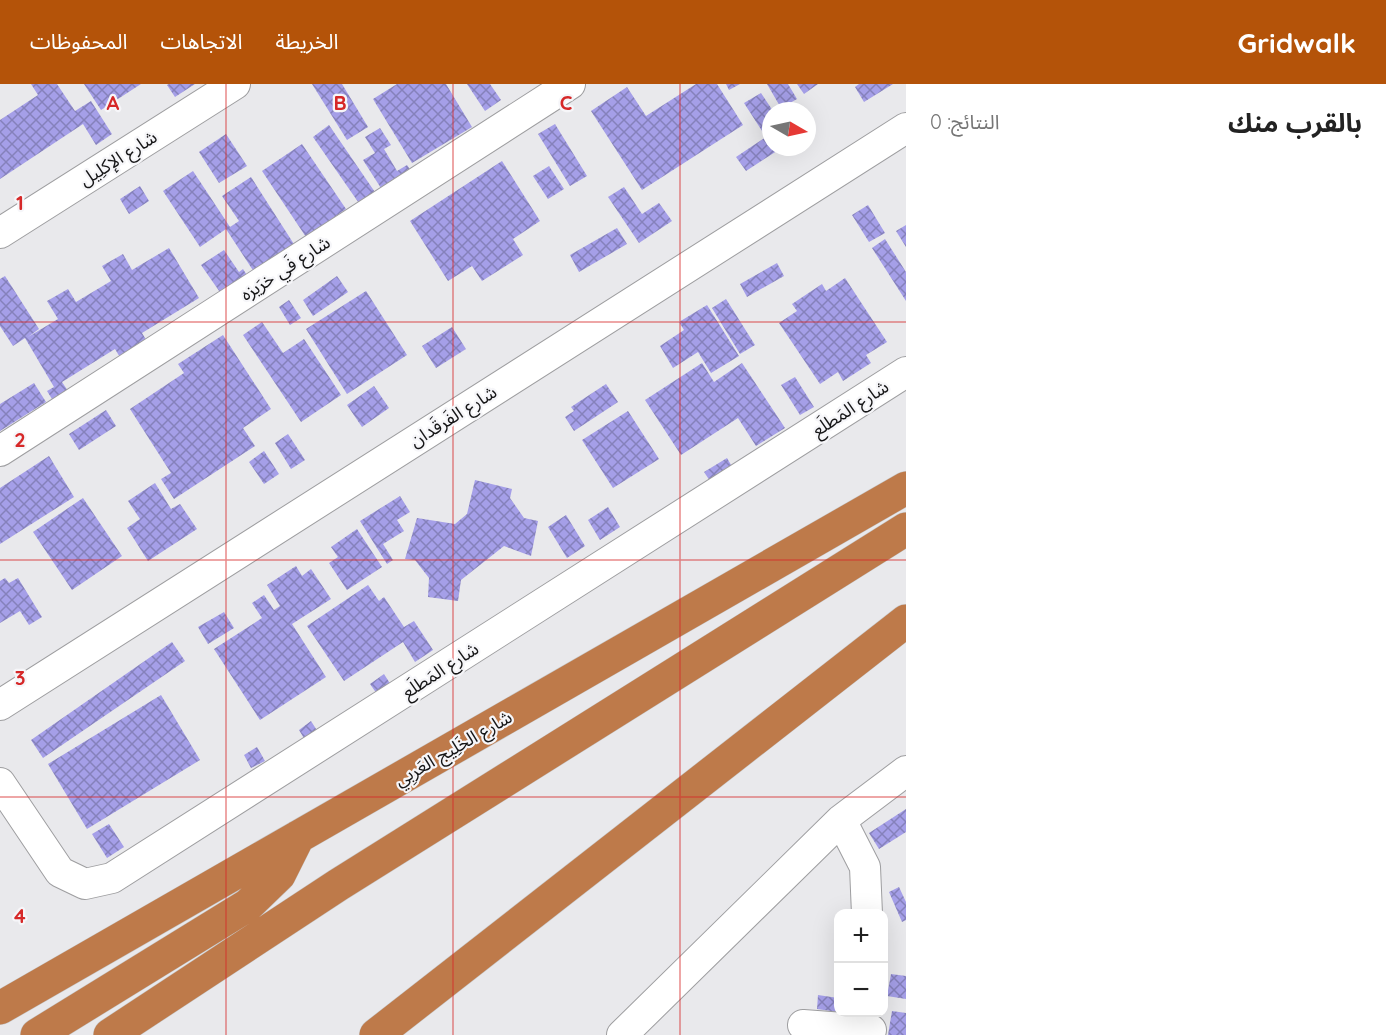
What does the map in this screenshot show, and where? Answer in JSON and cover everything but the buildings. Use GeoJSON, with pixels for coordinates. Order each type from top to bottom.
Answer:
{"type":"FeatureCollection","features":[{"type":"Feature","properties":{"kind":"highway","name":"شارع الخَلِيج العَربِي"},"geometry":{"type":"LineString","coordinates":[[0,1008],[906,488]]}},
{"type":"Feature","properties":{"kind":"highway"},"geometry":{"type":"LineString","coordinates":[[110,1035],[338,885],[906,529]]}},
{"type":"Feature","properties":{"kind":"highway"},"geometry":{"type":"LineString","coordinates":[[376,1035],[906,621]]}},
{"type":"Feature","properties":{"kind":"highway"},"geometry":{"type":"LineString","coordinates":[[37,1035],[248,905],[279,875],[298,837]]}},
{"type":"Feature","properties":{"kind":"street","name":"شارع الإكلِيل"},"geometry":{"type":"LineString","coordinates":[[0,233],[235,84]]}},
{"type":"Feature","properties":{"kind":"street","name":"شارع فَي خرَيزه"},"geometry":{"type":"LineString","coordinates":[[0,451],[570,84]]}},
{"type":"Feature","properties":{"kind":"street","name":"شارع الفَرقَدان"},"geometry":{"type":"LineString","coordinates":[[0,705],[906,128]]}},
{"type":"Feature","properties":{"kind":"street","name":"شارع المَطلَع"},"geometry":{"type":"LineString","coordinates":[[0,783],[60,872],[85,884],[112,878],[906,372]]}},
{"type":"Feature","properties":{"kind":"street"},"geometry":{"type":"LineString","coordinates":[[622,1035],[841,820],[906,771]]}},
{"type":"Feature","properties":{"kind":"street"},"geometry":{"type":"LineString","coordinates":[[841,820],[866,867],[867,909]]}},
{"type":"Feature","properties":{"kind":"street"},"geometry":{"type":"LineString","coordinates":[[803,1025],[863,1024]]}}]}
